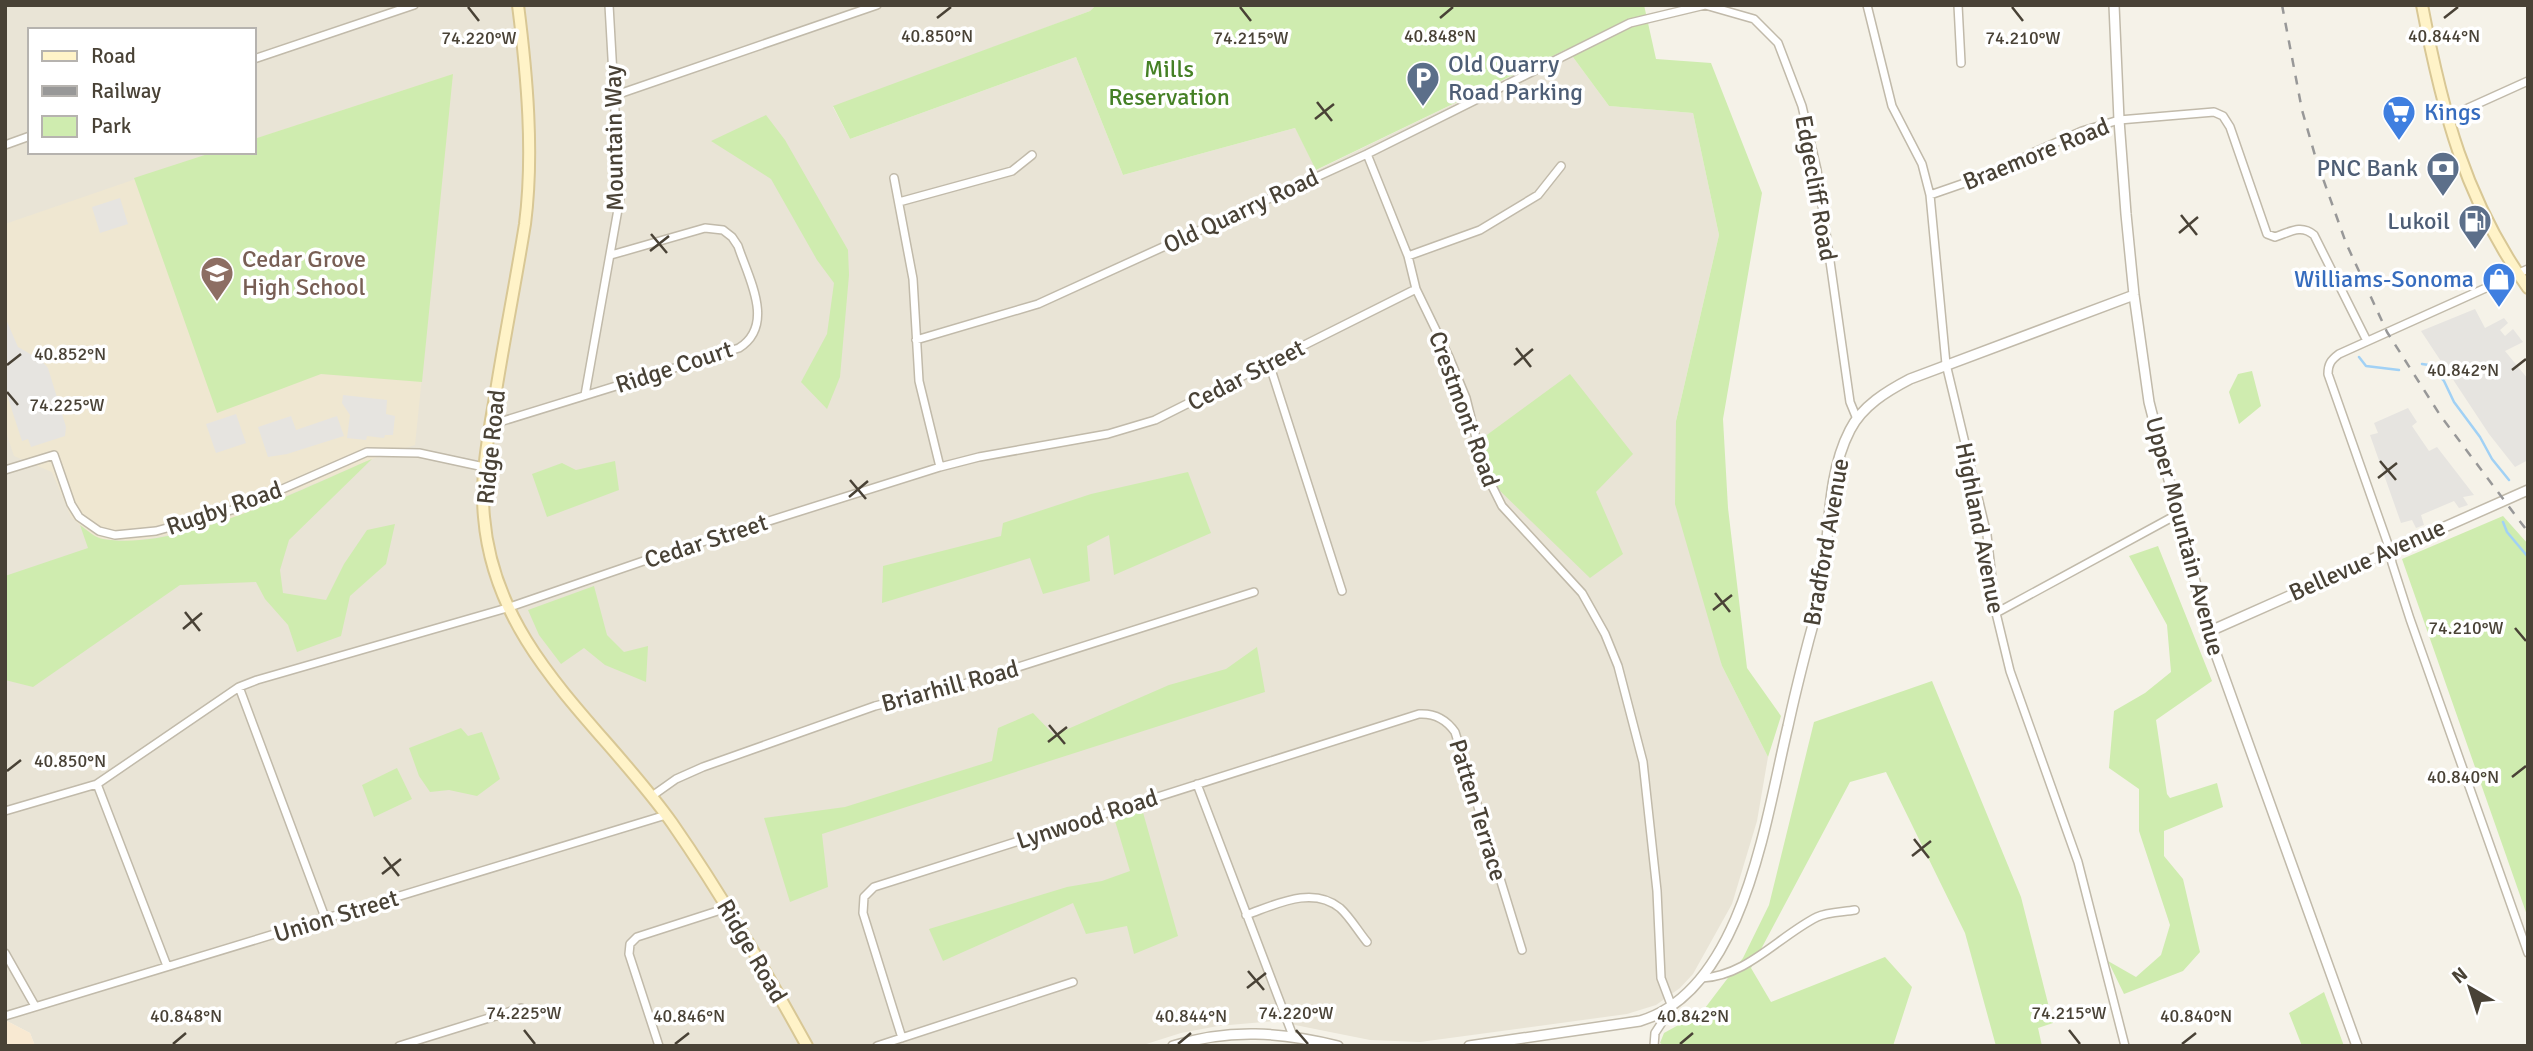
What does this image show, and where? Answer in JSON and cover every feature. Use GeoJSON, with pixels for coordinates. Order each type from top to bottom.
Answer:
{"type":"FeatureCollection","features":[{"type":"Feature","properties":{"kind":"main road","name":"Ridge Road"},"geometry":{"type":"LineString","coordinates":[[518,5],[525,82],[528,192],[524,232],[484,467],[482,500],[488,548],[496,578],[507,608],[524,639],[666,815],[756,954],[807,1046]]}},
{"type":"Feature","properties":{"kind":"main road"},"geometry":{"type":"LineString","coordinates":[[2422,5],[2435,77],[2446,118],[2475,196],[2523,271],[2528,288]]}},
{"type":"Feature","properties":{"kind":"street"},"geometry":{"type":"LineString","coordinates":[[256,58],[414,5]]}},
{"type":"Feature","properties":{"kind":"street","name":"Mountain Way"},"geometry":{"type":"LineString","coordinates":[[586,395],[620,198],[609,5]]}},
{"type":"Feature","properties":{"kind":"street"},"geometry":{"type":"LineString","coordinates":[[615,95],[877,5]]}},
{"type":"Feature","properties":{"kind":"street","name":"Edgecliff Road"},"geometry":{"type":"LineString","coordinates":[[1556,58],[1630,23],[1705,5],[1754,19],[1778,43],[1802,106],[1817,170],[1850,402],[1857,419]]}},
{"type":"Feature","properties":{"kind":"street","name":"Highland Avenue"},"geometry":{"type":"LineString","coordinates":[[1867,5],[1892,106],[1922,164],[1930,195],[1946,364],[1987,535],[1996,613],[2010,671],[2078,862],[2125,1046]]}},
{"type":"Feature","properties":{"kind":"street"},"geometry":{"type":"LineString","coordinates":[[1958,5],[1961,62]]}},
{"type":"Feature","properties":{"kind":"street","name":"Upper Mountain Avenue"},"geometry":{"type":"LineString","coordinates":[[2114,5],[2119,120],[2134,295],[2149,402],[2208,632],[2357,1046]]}},
{"type":"Feature","properties":{"kind":"street","name":"Old Quarry Road"},"geometry":{"type":"LineString","coordinates":[[916,340],[1038,304],[1367,154],[1556,58]]}},
{"type":"Feature","properties":{"kind":"street"},"geometry":{"type":"LineString","coordinates":[[2446,118],[2528,81]]}},
{"type":"Feature","properties":{"kind":"street","name":"Braemore Road"},"geometry":{"type":"LineString","coordinates":[[1930,195],[2008,168],[2030,154],[2082,131],[2119,120],[2214,112],[2223,116],[2230,127],[2267,234],[2275,237],[2300,228],[2307,229],[2314,235],[2367,341]]}},
{"type":"Feature","properties":{"kind":"street"},"geometry":{"type":"LineString","coordinates":[[5,145],[28,137]]}},
{"type":"Feature","properties":{"kind":"street","name":"Crestmont Road"},"geometry":{"type":"LineString","coordinates":[[1367,154],[1408,256],[1416,289],[1466,398],[1484,470],[1502,506],[1582,593],[1605,634],[1618,666],[1643,762],[1657,891],[1661,978],[1672,1007]]}},
{"type":"Feature","properties":{"kind":"street"},"geometry":{"type":"LineString","coordinates":[[899,202],[1012,171],[1032,155]]}},
{"type":"Feature","properties":{"kind":"street"},"geometry":{"type":"LineString","coordinates":[[1408,256],[1480,230],[1538,195],[1561,166]]}},
{"type":"Feature","properties":{"kind":"street"},"geometry":{"type":"LineString","coordinates":[[894,177],[913,279],[919,381],[940,467]]}},
{"type":"Feature","properties":{"kind":"street","name":"Ridge Court"},"geometry":{"type":"LineString","coordinates":[[490,425],[739,348],[751,337],[758,322],[759,311],[738,246],[723,230],[705,228],[611,256]]}},
{"type":"Feature","properties":{"kind":"street"},"geometry":{"type":"LineString","coordinates":[[2523,271],[2339,354],[2331,361],[2328,374],[2390,550],[2410,619],[2528,953]]}},
{"type":"Feature","properties":{"kind":"street","name":"Cedar Street"},"geometry":{"type":"LineString","coordinates":[[5,811],[97,784],[239,687],[257,680],[507,608],[661,555],[940,467],[979,457],[1108,434],[1139,425],[1178,410],[1416,289]]}},
{"type":"Feature","properties":{"kind":"street","name":"Bradford Avenue"},"geometry":{"type":"LineString","coordinates":[[1469,1046],[1640,1021],[1672,1007],[1702,978],[1724,942],[1748,891],[1822,589],[1837,468],[1849,432],[1857,419],[1893,387],[1946,364],[2134,295]]}},
{"type":"Feature","properties":{"kind":"street"},"geometry":{"type":"LineString","coordinates":[[1269,363],[1342,591]]}},
{"type":"Feature","properties":{"kind":"street","name":"Rugby Road"},"geometry":{"type":"LineString","coordinates":[[5,470],[54,455],[74,511],[91,527],[115,535],[156,531],[239,508],[367,452],[419,453],[484,467]]}},
{"type":"Feature","properties":{"kind":"street","name":"Bellevue Avenue"},"geometry":{"type":"LineString","coordinates":[[2208,632],[2528,490]]}},
{"type":"Feature","properties":{"kind":"street"},"geometry":{"type":"LineString","coordinates":[[1996,613],[2178,514]]}},
{"type":"Feature","properties":{"kind":"street","name":"Briarhill Road"},"geometry":{"type":"LineString","coordinates":[[652,796],[676,779],[703,766],[875,706],[971,682],[1254,592]]}},
{"type":"Feature","properties":{"kind":"street"},"geometry":{"type":"LineString","coordinates":[[239,687],[326,920]]}},
{"type":"Feature","properties":{"kind":"street","name":"Patten Terrace"},"geometry":{"type":"LineString","coordinates":[[1197,784],[1419,714],[1431,714],[1441,719],[1455,732],[1522,950]]}},
{"type":"Feature","properties":{"kind":"street"},"geometry":{"type":"LineString","coordinates":[[97,784],[167,966]]}},
{"type":"Feature","properties":{"kind":"street"},"geometry":{"type":"LineString","coordinates":[[1197,784],[1293,1036]]}},
{"type":"Feature","properties":{"kind":"street","name":"Lynwood Road"},"geometry":{"type":"LineString","coordinates":[[902,1038],[863,913],[863,901],[870,890],[878,885],[1197,784]]}},
{"type":"Feature","properties":{"kind":"street","name":"Union Street"},"geometry":{"type":"LineString","coordinates":[[5,1016],[666,815]]}},
{"type":"Feature","properties":{"kind":"street"},"geometry":{"type":"LineString","coordinates":[[1246,915],[1298,898],[1319,898],[1331,902],[1343,911],[1367,942]]}},
{"type":"Feature","properties":{"kind":"street"},"geometry":{"type":"LineString","coordinates":[[659,1046],[629,954],[630,944],[638,937],[727,908]]}},
{"type":"Feature","properties":{"kind":"street"},"geometry":{"type":"LineString","coordinates":[[1702,978],[1716,977],[1750,962],[1819,916],[1855,910]]}},
{"type":"Feature","properties":{"kind":"street"},"geometry":{"type":"LineString","coordinates":[[5,953],[35,1006]]}},
{"type":"Feature","properties":{"kind":"street"},"geometry":{"type":"LineString","coordinates":[[877,1046],[1073,982]]}},
{"type":"Feature","properties":{"kind":"street"},"geometry":{"type":"LineString","coordinates":[[1654,1046],[1655,1033],[1672,1007]]}},
{"type":"Feature","properties":{"kind":"street"},"geometry":{"type":"LineString","coordinates":[[399,1046],[521,1008]]}},
{"type":"Feature","properties":{"kind":"street"},"geometry":{"type":"LineString","coordinates":[[1173,1046],[1231,1034],[1263,1033],[1293,1036],[1338,1046]]}},
{"type":"Feature","properties":{"kind":"shaded area"},"geometry":{"type":"Polygon","coordinates":[[[5,5],[1096,5],[1090,11],[833,107],[850,139],[1076,57],[1123,175],[1295,128],[1317,170],[1567,49],[1609,106],[1693,113],[1719,235],[1676,421],[1722,666],[1768,757],[1757,821],[1732,904],[1693,974],[1680,988],[1656,1005],[1627,1014],[1420,1042],[1370,1040],[1275,1021],[1218,1026],[1181,1033],[1140,1046],[35,1046],[30,1033],[5,1020],[5,5]]]}},
{"type":"Feature","properties":{"kind":"shaded area","name":"Cedar Grove High School"},"geometry":{"type":"Polygon","coordinates":[[[453,74],[415,445],[372,459],[239,516],[177,533],[133,541],[99,539],[71,517],[52,472],[14,456],[5,429],[5,224],[208,154],[256,154],[256,138],[453,74]]]}},
{"type":"Feature","properties":{"kind":"shaded area"},"geometry":{"type":"Polygon","coordinates":[[[120,198],[128,224],[100,233],[92,207],[120,198]]]}},
{"type":"Feature","properties":{"kind":"shaded area"},"geometry":{"type":"Polygon","coordinates":[[[2475,309],[2485,328],[2504,318],[2508,323],[2500,330],[2505,336],[2513,329],[2523,342],[2505,351],[2528,379],[2528,460],[2515,467],[2489,434],[2421,331],[2475,309]]]}},
{"type":"Feature","properties":{"kind":"shaded area"},"geometry":{"type":"Polygon","coordinates":[[[5,317],[18,347],[41,360],[48,368],[66,427],[65,436],[31,447],[28,439],[22,441],[5,389],[5,317]]]}},
{"type":"Feature","properties":{"kind":"shaded area"},"geometry":{"type":"Polygon","coordinates":[[[343,395],[387,400],[386,414],[395,416],[393,435],[385,435],[384,438],[367,436],[366,440],[347,438],[350,415],[342,403],[343,395]]]}},
{"type":"Feature","properties":{"kind":"shaded area"},"geometry":{"type":"Polygon","coordinates":[[[2408,408],[2417,422],[2412,426],[2429,451],[2437,447],[2474,495],[2463,497],[2468,505],[2459,508],[2454,501],[2421,515],[2424,525],[2416,528],[2412,520],[2401,523],[2370,435],[2378,433],[2374,423],[2408,408]]]}},
{"type":"Feature","properties":{"kind":"shaded area"},"geometry":{"type":"Polygon","coordinates":[[[236,414],[246,443],[216,453],[206,424],[236,414]]]}},
{"type":"Feature","properties":{"kind":"shaded area"},"geometry":{"type":"Polygon","coordinates":[[[291,416],[296,430],[337,416],[344,436],[287,454],[268,457],[258,427],[291,416]]]}},
{"type":"Feature","properties":{"kind":"shaded area"},"geometry":{"type":"Polygon","coordinates":[[[5,1020],[30,1033],[35,1046],[5,1046],[5,1020]]]}},
{"type":"Feature","properties":{"kind":"green space","name":"Mills Reservation"},"geometry":{"type":"Polygon","coordinates":[[[1096,5],[1644,5],[1656,59],[1711,63],[1762,193],[1723,419],[1728,508],[1747,668],[1781,716],[1768,757],[1722,666],[1675,504],[1676,421],[1719,235],[1693,113],[1609,106],[1567,49],[1316,170],[1295,128],[1123,175],[1076,57],[850,139],[833,106],[1090,11],[1096,5]]]}},
{"type":"Feature","properties":{"kind":"green space"},"geometry":{"type":"Polygon","coordinates":[[[453,74],[422,382],[321,374],[217,413],[134,178],[208,154],[256,154],[256,138],[453,74]]]}},
{"type":"Feature","properties":{"kind":"green space"},"geometry":{"type":"Polygon","coordinates":[[[766,115],[785,140],[848,250],[849,275],[840,377],[827,409],[801,382],[827,334],[834,283],[817,260],[771,179],[711,141],[766,115]]]}},
{"type":"Feature","properties":{"kind":"green space"},"geometry":{"type":"Polygon","coordinates":[[[2252,371],[2261,406],[2239,424],[2229,392],[2238,374],[2252,371]]]}},
{"type":"Feature","properties":{"kind":"green space"},"geometry":{"type":"Polygon","coordinates":[[[1570,374],[1633,454],[1596,492],[1623,554],[1590,578],[1497,488],[1480,440],[1570,374]]]}},
{"type":"Feature","properties":{"kind":"green space"},"geometry":{"type":"Polygon","coordinates":[[[372,459],[289,540],[280,570],[283,593],[326,600],[344,564],[367,530],[395,524],[386,564],[350,596],[341,636],[297,652],[288,625],[265,599],[256,582],[180,585],[33,687],[5,680],[5,576],[88,548],[80,525],[103,539],[133,541],[167,536],[239,515],[372,459]]]}},
{"type":"Feature","properties":{"kind":"green space"},"geometry":{"type":"Polygon","coordinates":[[[615,461],[619,490],[547,517],[532,474],[562,463],[576,470],[615,461]]]}},
{"type":"Feature","properties":{"kind":"green space"},"geometry":{"type":"Polygon","coordinates":[[[1188,472],[1211,533],[1114,575],[1109,535],[1087,546],[1090,581],[1043,594],[1030,558],[882,603],[883,566],[1001,536],[1003,523],[1091,494],[1188,472]]]}},
{"type":"Feature","properties":{"kind":"green space"},"geometry":{"type":"Polygon","coordinates":[[[2503,516],[2528,544],[2528,918],[2402,559],[2503,516]]]}},
{"type":"Feature","properties":{"kind":"green space"},"geometry":{"type":"Polygon","coordinates":[[[2158,546],[2212,681],[2156,720],[2167,794],[2170,798],[2217,783],[2223,807],[2164,831],[2164,856],[2183,879],[2200,952],[2183,971],[2124,994],[2108,961],[2136,977],[2161,955],[2170,925],[2139,831],[2139,789],[2109,768],[2114,711],[2145,693],[2171,672],[2167,625],[2129,556],[2158,546]]]}},
{"type":"Feature","properties":{"kind":"green space"},"geometry":{"type":"Polygon","coordinates":[[[594,586],[607,635],[624,652],[648,646],[646,682],[605,665],[584,648],[561,664],[539,635],[528,610],[594,586]]]}},
{"type":"Feature","properties":{"kind":"green space"},"geometry":{"type":"Polygon","coordinates":[[[1257,647],[1265,692],[822,834],[828,887],[790,902],[764,818],[845,807],[992,761],[998,728],[1033,713],[1054,735],[1169,685],[1226,669],[1257,647]]]}},
{"type":"Feature","properties":{"kind":"green space"},"geometry":{"type":"Polygon","coordinates":[[[1932,681],[2021,897],[2053,1023],[2038,1028],[2042,1046],[1996,1046],[1965,933],[1886,772],[1850,782],[1751,968],[1771,1002],[1885,957],[1912,987],[1893,1046],[1665,1046],[1660,1043],[1664,1033],[1702,1012],[1743,958],[1769,905],[1814,722],[1932,681]]]}},
{"type":"Feature","properties":{"kind":"green space"},"geometry":{"type":"Polygon","coordinates":[[[461,728],[468,736],[482,732],[500,779],[477,796],[449,790],[430,792],[419,776],[409,748],[461,728]]]}},
{"type":"Feature","properties":{"kind":"green space"},"geometry":{"type":"Polygon","coordinates":[[[397,768],[412,799],[374,817],[362,785],[397,768]]]}},
{"type":"Feature","properties":{"kind":"green space"},"geometry":{"type":"Polygon","coordinates":[[[1142,809],[1178,936],[1134,954],[1127,926],[1086,934],[1073,903],[943,961],[929,929],[1130,871],[1115,821],[1142,809]]]}},
{"type":"Feature","properties":{"kind":"green space"},"geometry":{"type":"Polygon","coordinates":[[[2324,992],[2344,1046],[2302,1046],[2289,1013],[2324,992]]]}},
{"type":"Feature","properties":{"kind":"waterway"},"geometry":{"type":"LineString","coordinates":[[2359,357],[2366,366],[2399,370]]}},
{"type":"Feature","properties":{"kind":"waterway"},"geometry":{"type":"LineString","coordinates":[[2422,364],[2429,365],[2444,381],[2454,402],[2509,480]]}},
{"type":"Feature","properties":{"kind":"waterway"},"geometry":{"type":"LineString","coordinates":[[2503,522],[2507,532],[2528,557]]}},
{"type":"Feature","properties":{"kind":"railway"},"geometry":{"type":"LineString","coordinates":[[2282,5],[2302,110],[2316,159],[2346,243],[2387,332],[2440,415],[2528,532]]}},
{"type":"Feature","properties":{"kind":"place","name":"Old Quarry Road Parking"},"geometry":{"type":"Point","coordinates":[1423,108]}},
{"type":"Feature","properties":{"kind":"place","name":"Kings"},"geometry":{"type":"Point","coordinates":[2399,142]}},
{"type":"Feature","properties":{"kind":"place","name":"PNC Bank"},"geometry":{"type":"Point","coordinates":[2443,198]}},
{"type":"Feature","properties":{"kind":"place","name":"Lukoil"},"geometry":{"type":"Point","coordinates":[2475,251]}},
{"type":"Feature","properties":{"kind":"place","name":"Cedar Grove High School"},"geometry":{"type":"Point","coordinates":[217,303]}},
{"type":"Feature","properties":{"kind":"place","name":"Williams-Sonoma"},"geometry":{"type":"Point","coordinates":[2499,309]}}]}
